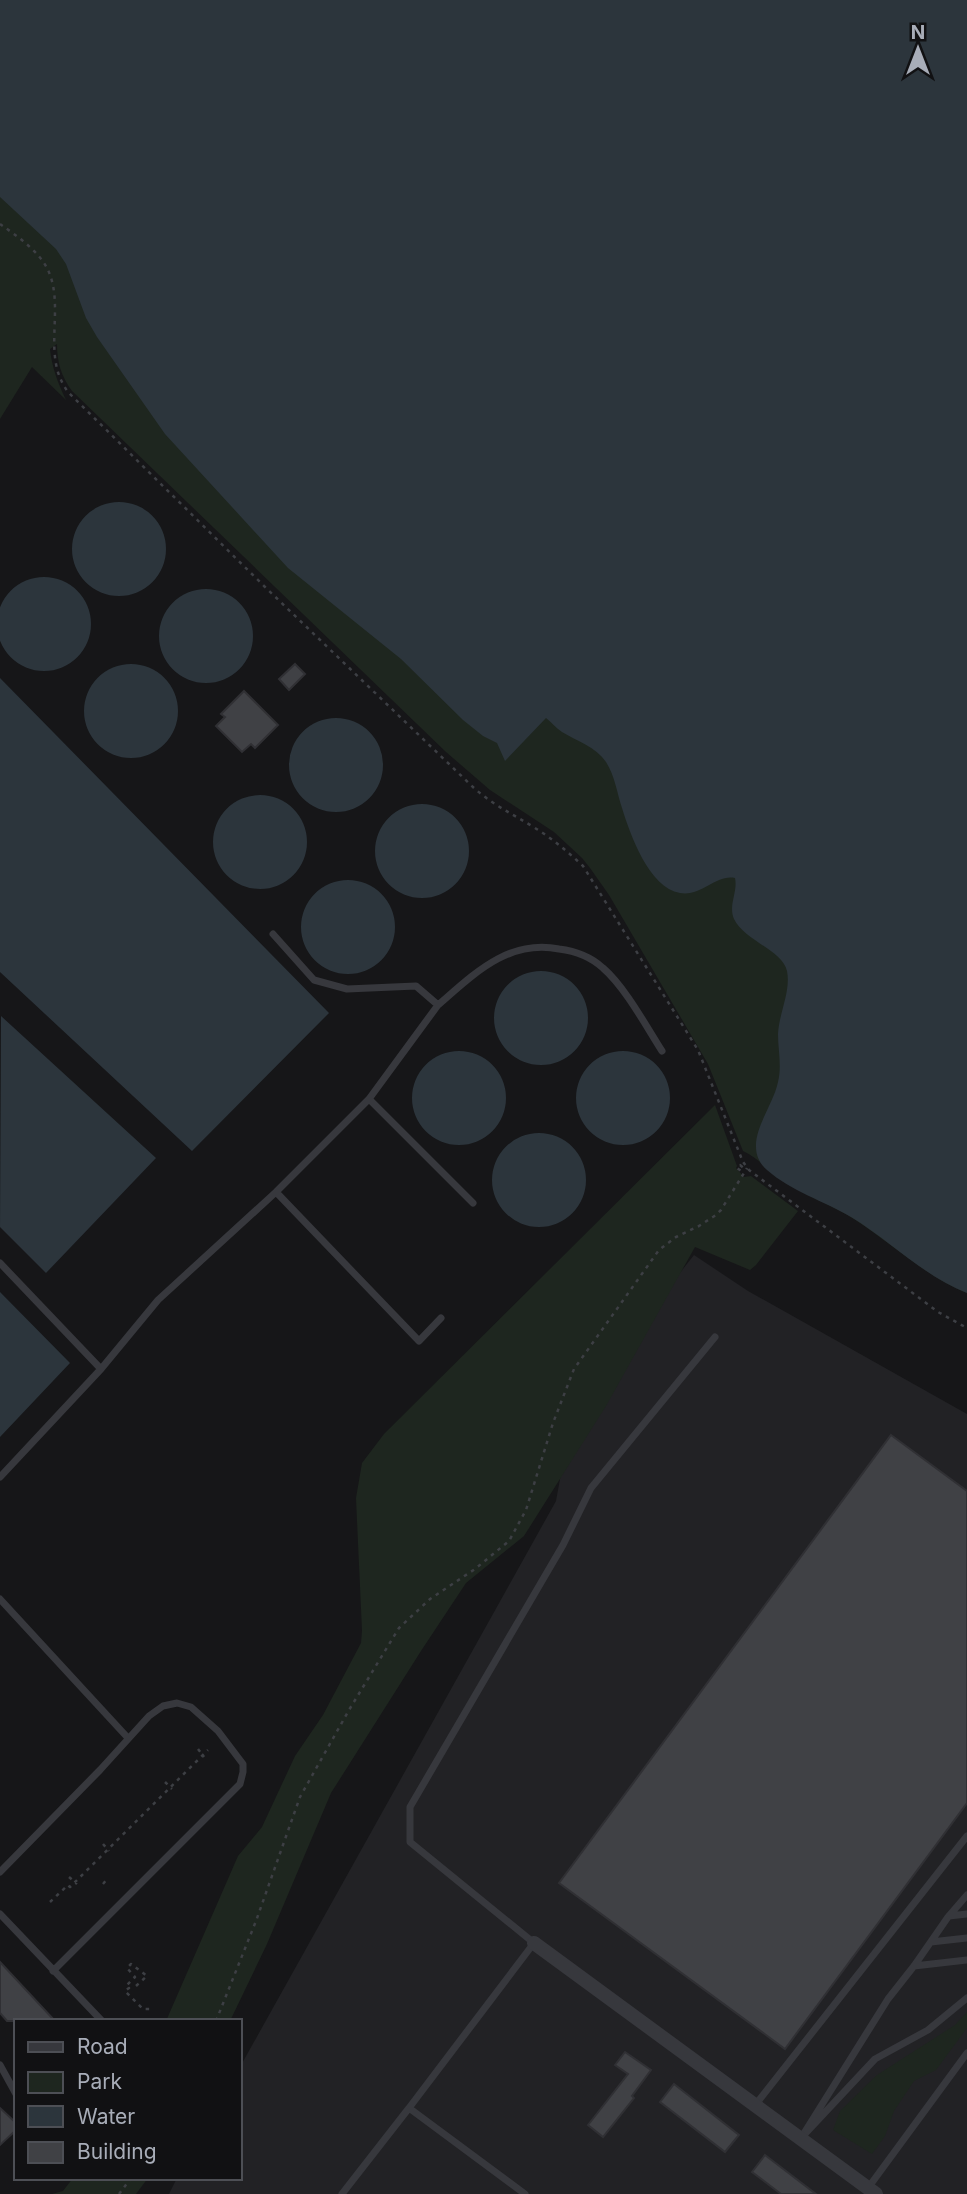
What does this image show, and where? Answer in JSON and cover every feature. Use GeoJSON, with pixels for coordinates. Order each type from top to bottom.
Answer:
{"type":"FeatureCollection","features":[{"type":"Feature","properties":{"kind":"street"},"geometry":{"type":"LineString","coordinates":[[534,1944],[872,2191]]}},
{"type":"Feature","properties":{"kind":"lane"},"geometry":{"type":"LineString","coordinates":[[273,934],[314,980],[347,989],[416,986],[438,1005]]}},
{"type":"Feature","properties":{"kind":"lane"},"geometry":{"type":"LineString","coordinates":[[0,1477],[101,1369],[158,1300],[276,1192],[369,1099],[438,1005],[481,968],[507,954],[544,946],[577,952],[603,967],[662,1051]]}},
{"type":"Feature","properties":{"kind":"lane"},"geometry":{"type":"LineString","coordinates":[[369,1099],[473,1203]]}},
{"type":"Feature","properties":{"kind":"lane"},"geometry":{"type":"LineString","coordinates":[[276,1192],[419,1341],[441,1318]]}},
{"type":"Feature","properties":{"kind":"lane"},"geometry":{"type":"LineString","coordinates":[[0,1263],[101,1369]]}},
{"type":"Feature","properties":{"kind":"lane"},"geometry":{"type":"LineString","coordinates":[[342,2194],[534,1944],[410,1842],[410,1807],[563,1545],[591,1488],[715,1337]]}},
{"type":"Feature","properties":{"kind":"lane"},"geometry":{"type":"LineString","coordinates":[[0,1599],[128,1738]]}},
{"type":"Feature","properties":{"kind":"lane"},"geometry":{"type":"LineString","coordinates":[[0,1872],[149,1716],[163,1706],[177,1703],[191,1707],[218,1731],[243,1763],[240,1784],[52,1971]]}},
{"type":"Feature","properties":{"kind":"lane"},"geometry":{"type":"LineString","coordinates":[[755,2104],[967,1836]]}},
{"type":"Feature","properties":{"kind":"lane"},"geometry":{"type":"LineString","coordinates":[[801,2138],[888,1999],[966,1896]]}},
{"type":"Feature","properties":{"kind":"lane"},"geometry":{"type":"LineString","coordinates":[[0,1914],[100,2019]]}},
{"type":"Feature","properties":{"kind":"lane"},"geometry":{"type":"LineString","coordinates":[[948,1917],[967,1914]]}},
{"type":"Feature","properties":{"kind":"lane"},"geometry":{"type":"LineString","coordinates":[[931,1942],[967,1938]]}},
{"type":"Feature","properties":{"kind":"lane"},"geometry":{"type":"LineString","coordinates":[[914,1966],[967,1960]]}},
{"type":"Feature","properties":{"kind":"lane"},"geometry":{"type":"LineString","coordinates":[[801,2138],[875,2059],[928,2030],[967,1998]]}},
{"type":"Feature","properties":{"kind":"lane"},"geometry":{"type":"LineString","coordinates":[[872,2191],[967,2053]]}},
{"type":"Feature","properties":{"kind":"lane"},"geometry":{"type":"LineString","coordinates":[[0,2065],[14,2090]]}},
{"type":"Feature","properties":{"kind":"lane"},"geometry":{"type":"LineString","coordinates":[[408,2108],[525,2194]]}},
{"type":"Feature","properties":{"kind":"path"},"geometry":{"type":"LineString","coordinates":[[0,224],[38,255],[47,268],[54,302],[56,365],[69,393],[475,789],[495,806],[563,848],[583,866],[698,1050],[747,1168],[938,1312],[967,1328]]}},
{"type":"Feature","properties":{"kind":"path"},"geometry":{"type":"LineString","coordinates":[[217,2019],[256,1922],[300,1797],[399,1628],[430,1600],[509,1541],[526,1510],[553,1423],[574,1369],[659,1250],[721,1210],[744,1173],[740,1167],[746,1170],[747,1168]]}},
{"type":"Feature","properties":{"kind":"path"},"geometry":{"type":"LineString","coordinates":[[198,1749],[203,1756]]}},
{"type":"Feature","properties":{"kind":"path"},"geometry":{"type":"LineString","coordinates":[[50,1902],[68,1885],[70,1887],[76,1883],[208,1750]]}},
{"type":"Feature","properties":{"kind":"path"},"geometry":{"type":"LineString","coordinates":[[165,1782],[171,1788]]}},
{"type":"Feature","properties":{"kind":"path"},"geometry":{"type":"LineString","coordinates":[[103,1844],[108,1850]]}},
{"type":"Feature","properties":{"kind":"path"},"geometry":{"type":"LineString","coordinates":[[69,1877],[76,1883]]}},
{"type":"Feature","properties":{"kind":"path"},"geometry":{"type":"LineString","coordinates":[[103,1884],[108,1878]]}},
{"type":"Feature","properties":{"kind":"path"},"geometry":{"type":"LineString","coordinates":[[136,1986],[147,1976],[131,1964],[127,1968],[135,1977],[125,1991],[143,2009],[150,2009]]}},
{"type":"Feature","properties":{"kind":"shaded area"},"geometry":{"type":"Polygon","coordinates":[[[694,1255],[748,1291],[967,1414],[967,2194],[169,2194],[176,2180],[242,2180],[242,2063],[556,1501],[573,1408],[694,1255]]]}},
{"type":"Feature","properties":{"kind":"green space"},"geometry":{"type":"Polygon","coordinates":[[[0,93],[780,851],[967,1293],[924,1269],[854,1219],[787,1183],[743,1151],[708,1064],[609,895],[582,858],[554,832],[490,790],[446,752],[72,391],[60,369],[57,344],[50,349],[51,356],[66,400],[32,367],[0,419],[0,93]]]}},
{"type":"Feature","properties":{"kind":"green space"},"geometry":{"type":"Polygon","coordinates":[[[715,1105],[736,1168],[744,1177],[751,1176],[798,1211],[750,1270],[695,1247],[606,1406],[524,1536],[466,1583],[331,1793],[267,1944],[231,2019],[167,2019],[238,1856],[262,1827],[295,1756],[323,1715],[361,1643],[356,1498],[362,1463],[384,1434],[715,1105]]]}},
{"type":"Feature","properties":{"kind":"green space"},"geometry":{"type":"Polygon","coordinates":[[[967,2012],[967,2028],[936,2070],[914,2081],[894,2111],[885,2136],[872,2154],[833,2130],[840,2111],[877,2075],[955,2025],[967,2012]]]}},
{"type":"Feature","properties":{"kind":"green space"},"geometry":{"type":"Polygon","coordinates":[[[71,2180],[146,2180],[136,2194],[52,2194],[63,2191],[71,2180]]]}},
{"type":"Feature","properties":{"kind":"water"},"geometry":{"type":"Polygon","coordinates":[[[0,0],[967,0],[967,1293],[937,1278],[851,1217],[786,1184],[760,1162],[756,1139],[778,1082],[778,1034],[788,979],[784,964],[778,957],[746,933],[734,919],[732,909],[735,878],[721,879],[695,892],[680,893],[669,889],[650,871],[642,858],[626,819],[612,773],[597,752],[562,732],[546,718],[505,761],[497,743],[463,720],[401,659],[288,568],[165,434],[97,337],[86,318],[66,264],[56,249],[0,197],[0,0]]]}},
{"type":"Feature","properties":{"kind":"water"},"geometry":{"type":"Polygon","coordinates":[[[119,502],[137,505],[152,516],[163,531],[166,549],[163,567],[152,582],[137,593],[119,596],[101,593],[86,582],[75,567],[72,549],[75,531],[86,516],[101,505],[119,502]]]}},
{"type":"Feature","properties":{"kind":"water"},"geometry":{"type":"Polygon","coordinates":[[[35,578],[53,578],[70,585],[83,598],[90,615],[90,633],[83,650],[70,663],[53,670],[35,670],[18,663],[5,650],[-1,636],[-1,612],[5,598],[18,585],[35,578]]]}},
{"type":"Feature","properties":{"kind":"water"},"geometry":{"type":"Polygon","coordinates":[[[206,589],[224,592],[239,603],[250,618],[253,636],[250,654],[239,669],[224,680],[206,683],[188,680],[173,669],[162,654],[159,636],[162,618],[173,603],[188,592],[206,589]]]}},
{"type":"Feature","properties":{"kind":"water"},"geometry":{"type":"Polygon","coordinates":[[[131,664],[149,667],[164,678],[175,693],[178,711],[175,729],[164,744],[149,755],[131,758],[113,755],[98,744],[87,729],[84,711],[87,693],[98,678],[113,667],[131,664]]]}},
{"type":"Feature","properties":{"kind":"water"},"geometry":{"type":"Polygon","coordinates":[[[0,678],[329,1013],[192,1151],[0,972],[0,678]]]}},
{"type":"Feature","properties":{"kind":"water"},"geometry":{"type":"Polygon","coordinates":[[[336,718],[354,721],[369,732],[380,747],[383,765],[380,783],[369,798],[354,809],[336,812],[318,809],[303,798],[292,783],[289,765],[292,747],[303,732],[318,721],[336,718]]]}},
{"type":"Feature","properties":{"kind":"water"},"geometry":{"type":"Polygon","coordinates":[[[260,795],[278,798],[293,809],[304,824],[307,842],[304,860],[293,875],[278,886],[260,889],[242,886],[227,875],[216,860],[213,842],[216,824],[227,809],[242,798],[260,795]]]}},
{"type":"Feature","properties":{"kind":"water"},"geometry":{"type":"Polygon","coordinates":[[[422,804],[440,807],[455,818],[466,833],[469,851],[466,869],[455,884],[440,895],[422,898],[404,895],[389,884],[378,869],[375,851],[378,833],[389,818],[404,807],[422,804]]]}},
{"type":"Feature","properties":{"kind":"water"},"geometry":{"type":"Polygon","coordinates":[[[348,880],[366,883],[381,894],[392,909],[395,927],[392,945],[381,960],[366,971],[348,974],[330,971],[315,960],[304,945],[301,927],[304,909],[315,894],[330,883],[348,880]]]}},
{"type":"Feature","properties":{"kind":"water"},"geometry":{"type":"Polygon","coordinates":[[[541,971],[559,974],[574,985],[585,1000],[588,1018],[585,1036],[574,1051],[559,1062],[541,1065],[523,1062],[508,1051],[497,1036],[494,1018],[497,1000],[508,985],[523,974],[541,971]]]}},
{"type":"Feature","properties":{"kind":"water"},"geometry":{"type":"Polygon","coordinates":[[[1,1016],[156,1158],[46,1273],[0,1227],[1,1016]]]}},
{"type":"Feature","properties":{"kind":"water"},"geometry":{"type":"Polygon","coordinates":[[[459,1051],[477,1054],[492,1065],[503,1080],[506,1098],[503,1116],[492,1131],[477,1142],[459,1145],[441,1142],[426,1131],[415,1116],[412,1098],[415,1080],[426,1065],[441,1054],[459,1051]]]}},
{"type":"Feature","properties":{"kind":"water"},"geometry":{"type":"Polygon","coordinates":[[[623,1051],[641,1054],[656,1065],[667,1080],[670,1098],[667,1116],[656,1131],[641,1142],[623,1145],[605,1142],[590,1131],[579,1116],[576,1098],[579,1080],[590,1065],[605,1054],[623,1051]]]}},
{"type":"Feature","properties":{"kind":"water"},"geometry":{"type":"Polygon","coordinates":[[[539,1133],[557,1136],[572,1147],[583,1162],[586,1180],[583,1198],[572,1213],[557,1224],[539,1227],[521,1224],[506,1213],[495,1198],[492,1180],[495,1162],[506,1147],[521,1136],[539,1133]]]}},
{"type":"Feature","properties":{"kind":"water"},"geometry":{"type":"Polygon","coordinates":[[[0,1292],[70,1363],[0,1437],[0,1292]]]}},
{"type":"Feature","properties":{"kind":"building"},"geometry":{"type":"Polygon","coordinates":[[[295,664],[305,674],[289,690],[279,679],[295,664]]]}},
{"type":"Feature","properties":{"kind":"building"},"geometry":{"type":"Polygon","coordinates":[[[244,691],[278,725],[255,748],[251,744],[242,752],[216,726],[225,717],[221,714],[244,691]]]}},
{"type":"Feature","properties":{"kind":"building"},"geometry":{"type":"Polygon","coordinates":[[[891,1435],[967,1491],[967,1803],[785,2049],[559,1883],[891,1435]]]}},
{"type":"Feature","properties":{"kind":"building"},"geometry":{"type":"Polygon","coordinates":[[[0,1962],[53,2019],[7,2021],[0,2013],[0,1962]]]}},
{"type":"Feature","properties":{"kind":"building"},"geometry":{"type":"Polygon","coordinates":[[[625,2052],[651,2070],[632,2096],[634,2098],[603,2137],[588,2125],[628,2074],[615,2065],[625,2052]]]}},
{"type":"Feature","properties":{"kind":"building"},"geometry":{"type":"Polygon","coordinates":[[[674,2084],[739,2135],[725,2152],[660,2102],[674,2084]]]}},
{"type":"Feature","properties":{"kind":"building"},"geometry":{"type":"Polygon","coordinates":[[[0,2108],[14,2121],[14,2132],[0,2145],[0,2108]]]}},
{"type":"Feature","properties":{"kind":"building"},"geometry":{"type":"Polygon","coordinates":[[[765,2155],[816,2194],[781,2194],[752,2172],[765,2155]]]}}]}
